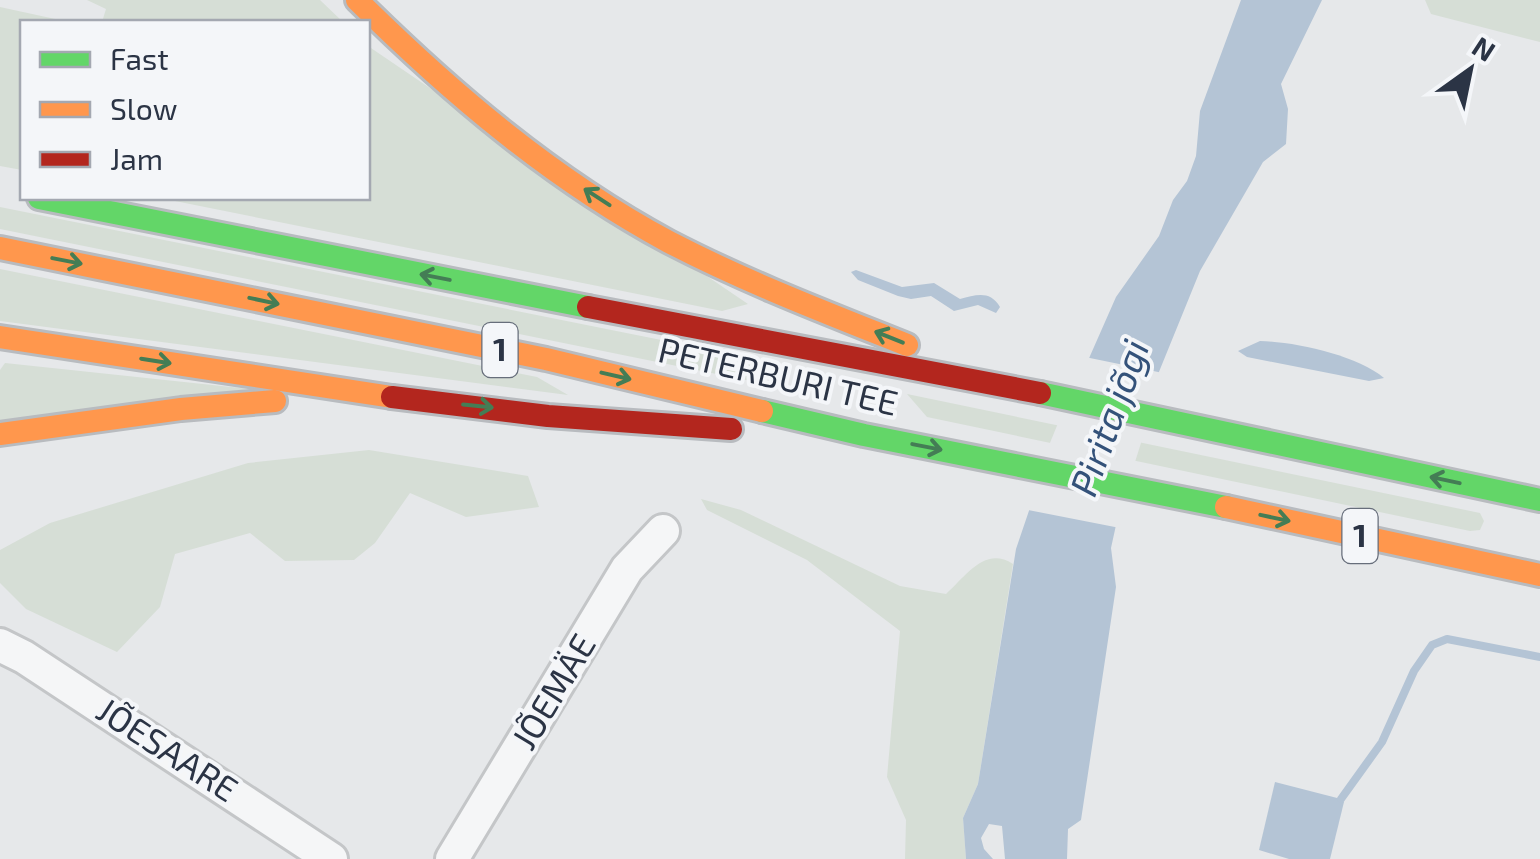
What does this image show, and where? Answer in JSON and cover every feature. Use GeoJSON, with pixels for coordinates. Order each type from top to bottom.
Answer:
{"type":"FeatureCollection","features":[{"type":"Feature","properties":{"kind":"highway"},"geometry":{"type":"LineString","coordinates":[[357,0],[454,93],[539,160],[637,224],[779,293],[1012,387]]}},
{"type":"Feature","properties":{"kind":"highway","name":"PETERBURI TEE"},"geometry":{"type":"LineString","coordinates":[[49,200],[754,340],[1012,387],[1540,500]]}},
{"type":"Feature","properties":{"kind":"highway","name":"PETERBURI TEE"},"geometry":{"type":"LineString","coordinates":[[0,248],[546,359],[864,435],[1540,575]]}},
{"type":"Feature","properties":{"kind":"highway"},"geometry":{"type":"LineString","coordinates":[[0,337],[364,394],[676,427],[864,435]]}},
{"type":"Feature","properties":{"kind":"highway"},"geometry":{"type":"LineString","coordinates":[[0,434],[181,410],[364,394]]}},
{"type":"Feature","properties":{"kind":"street","name":"JÕEMÄE"},"geometry":{"type":"LineString","coordinates":[[452,859],[627,570],[663,531]]}},
{"type":"Feature","properties":{"kind":"street","name":"JÕESAARE"},"geometry":{"type":"LineString","coordinates":[[0,645],[332,859]]}},
{"type":"Feature","properties":{"kind":"shaded area"},"geometry":{"type":"Polygon","coordinates":[[[87,0],[320,0],[341,20],[103,20],[106,9],[87,0]]]}},
{"type":"Feature","properties":{"kind":"shaded area"},"geometry":{"type":"Polygon","coordinates":[[[1425,0],[1540,0],[1540,42],[1431,14],[1425,0]]]}},
{"type":"Feature","properties":{"kind":"shaded area"},"geometry":{"type":"Polygon","coordinates":[[[0,7],[60,20],[20,20],[20,170],[0,166],[0,7]]]}},
{"type":"Feature","properties":{"kind":"shaded area"},"geometry":{"type":"Polygon","coordinates":[[[370,47],[748,304],[722,311],[170,200],[370,200],[370,47]]]}},
{"type":"Feature","properties":{"kind":"shaded area"},"geometry":{"type":"Polygon","coordinates":[[[0,207],[746,357],[760,365],[761,375],[751,381],[0,229],[0,207]]]}},
{"type":"Feature","properties":{"kind":"shaded area"},"geometry":{"type":"Polygon","coordinates":[[[0,269],[537,377],[568,395],[0,321],[0,269]]]}},
{"type":"Feature","properties":{"kind":"shaded area"},"geometry":{"type":"Polygon","coordinates":[[[5,363],[250,389],[0,421],[0,370],[5,363]]]}},
{"type":"Feature","properties":{"kind":"shaded area"},"geometry":{"type":"Polygon","coordinates":[[[907,394],[1480,513],[1484,521],[1480,530],[1470,531],[927,417],[907,394]]]}},
{"type":"Feature","properties":{"kind":"shaded area"},"geometry":{"type":"Polygon","coordinates":[[[369,450],[528,476],[539,507],[466,517],[410,493],[375,543],[354,560],[285,561],[250,533],[175,554],[160,607],[117,652],[26,609],[0,583],[0,550],[50,523],[248,463],[369,450]]]}},
{"type":"Feature","properties":{"kind":"shaded area"},"geometry":{"type":"Polygon","coordinates":[[[701,499],[741,510],[900,586],[946,594],[985,561],[994,558],[1013,564],[978,784],[963,818],[966,859],[905,859],[906,820],[887,777],[900,631],[807,560],[707,510],[701,499]]]}},
{"type":"Feature","properties":{"kind":"water","name":"Pirita jõgi"},"geometry":{"type":"Polygon","coordinates":[[[1241,0],[1322,0],[1281,84],[1288,109],[1286,144],[1263,162],[1200,271],[1152,389],[1130,461],[1111,548],[1116,587],[1081,820],[1068,829],[1067,859],[1005,859],[1002,826],[989,824],[981,838],[993,859],[966,859],[963,818],[978,784],[1016,549],[1053,440],[1116,297],[1159,236],[1173,200],[1187,181],[1196,156],[1200,111],[1241,0]]]}},
{"type":"Feature","properties":{"kind":"water"},"geometry":{"type":"Polygon","coordinates":[[[856,270],[902,287],[934,283],[960,299],[987,296],[1000,307],[996,313],[978,305],[954,311],[931,296],[911,299],[858,280],[851,272],[856,270]]]}},
{"type":"Feature","properties":{"kind":"water"},"geometry":{"type":"Polygon","coordinates":[[[1260,341],[1325,351],[1384,378],[1369,381],[1247,357],[1238,351],[1260,341]]]}},
{"type":"Feature","properties":{"kind":"water"},"geometry":{"type":"Polygon","coordinates":[[[1275,782],[1344,802],[1330,859],[1289,859],[1259,850],[1275,782]]]}},
{"type":"Feature","properties":{"kind":"pier"},"geometry":{"type":"Polygon","coordinates":[[[1085,357],[1163,373],[1135,462],[1120,528],[1023,509],[1085,357]]]}},
{"type":"Feature","properties":{"kind":"waterway"},"geometry":{"type":"LineString","coordinates":[[1341,799],[1382,742],[1414,671],[1432,645],[1447,639],[1540,657]]}},
{"type":"Feature","properties":{"kind":"traffic: fast"},"geometry":{"type":"LineString","coordinates":[[49,200],[588,307]]}},
{"type":"Feature","properties":{"kind":"traffic: fast"},"geometry":{"type":"LineString","coordinates":[[1040,393],[1540,500]]}},
{"type":"Feature","properties":{"kind":"traffic: fast"},"geometry":{"type":"LineString","coordinates":[[762,411],[1226,507]]}},
{"type":"Feature","properties":{"kind":"traffic: slow"},"geometry":{"type":"LineString","coordinates":[[357,0],[466,101],[584,191],[669,242],[727,270],[907,345]]}},
{"type":"Feature","properties":{"kind":"traffic: slow"},"geometry":{"type":"LineString","coordinates":[[0,248],[546,359],[762,411]]}},
{"type":"Feature","properties":{"kind":"traffic: slow"},"geometry":{"type":"LineString","coordinates":[[0,337],[392,397]]}},
{"type":"Feature","properties":{"kind":"traffic: slow"},"geometry":{"type":"LineString","coordinates":[[0,434],[181,409],[275,401]]}},
{"type":"Feature","properties":{"kind":"traffic: slow"},"geometry":{"type":"LineString","coordinates":[[1226,507],[1540,575]]}},
{"type":"Feature","properties":{"kind":"traffic: jam"},"geometry":{"type":"LineString","coordinates":[[588,307],[1040,393]]}},
{"type":"Feature","properties":{"kind":"traffic: jam"},"geometry":{"type":"LineString","coordinates":[[392,397],[548,416],[731,429]]}}]}
